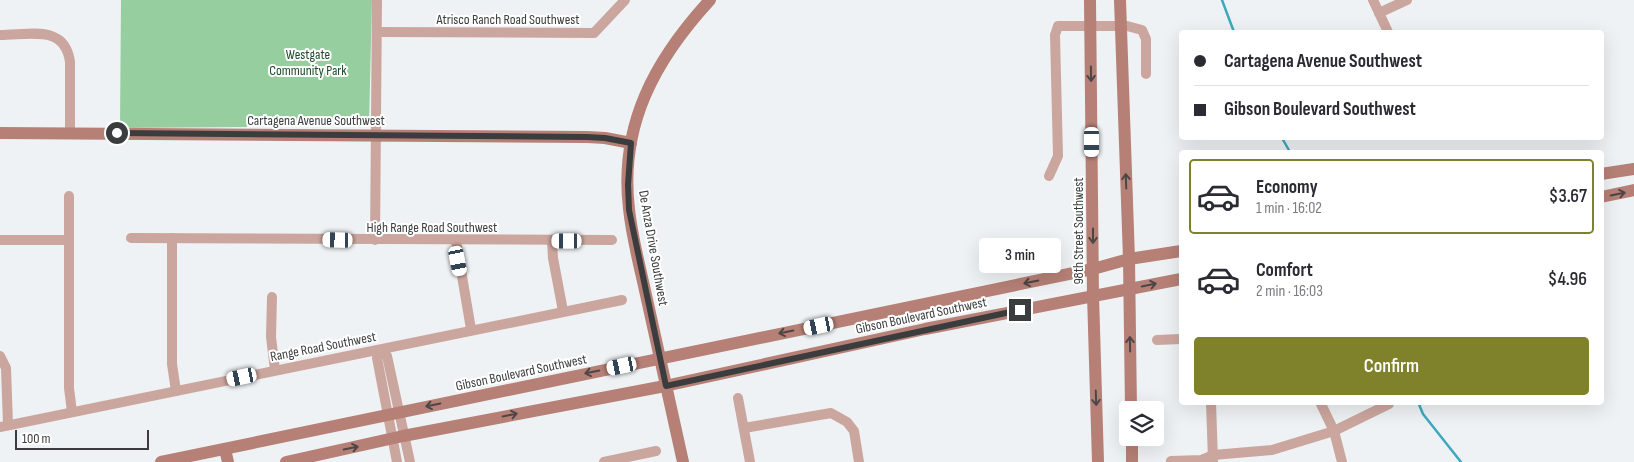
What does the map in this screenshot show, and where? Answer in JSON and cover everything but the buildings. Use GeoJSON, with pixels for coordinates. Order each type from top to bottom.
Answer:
{"type":"FeatureCollection","features":[{"type":"Feature","properties":{"kind":"street"},"geometry":{"type":"LineString","coordinates":[[375,240],[377,0]]}},
{"type":"Feature","properties":{"kind":"street","name":"Atrisco Ranch Road Southwest"},"geometry":{"type":"LineString","coordinates":[[378,32],[594,33],[625,0]]}},
{"type":"Feature","properties":{"kind":"street","name":"De Anza Drive Southwest"},"geometry":{"type":"LineString","coordinates":[[683,462],[659,358],[629,210],[628,185],[631,143],[638,115],[655,72],[676,40],[710,0]]}},
{"type":"Feature","properties":{"kind":"street","name":"98th Street Southwest"},"geometry":{"type":"LineString","coordinates":[[1090,0],[1093,295],[1098,462]]}},
{"type":"Feature","properties":{"kind":"street"},"geometry":{"type":"LineString","coordinates":[[1120,0],[1129,259],[1131,401]]}},
{"type":"Feature","properties":{"kind":"street"},"geometry":{"type":"LineString","coordinates":[[1373,0],[1387,30]]}},
{"type":"Feature","properties":{"kind":"street"},"geometry":{"type":"LineString","coordinates":[[1379,13],[1407,0]]}},
{"type":"Feature","properties":{"kind":"street"},"geometry":{"type":"LineString","coordinates":[[1049,176],[1058,156],[1055,35],[1060,25],[1137,27],[1145,34],[1146,74]]}},
{"type":"Feature","properties":{"kind":"street"},"geometry":{"type":"LineString","coordinates":[[0,35],[57,36],[64,42],[68,50],[70,62],[70,133]]}},
{"type":"Feature","properties":{"kind":"street","name":"Cartagena Avenue Southwest"},"geometry":{"type":"LineString","coordinates":[[0,133],[587,137],[631,143]]}},
{"type":"Feature","properties":{"kind":"street"},"geometry":{"type":"LineString","coordinates":[[1604,174],[1634,169]]}},
{"type":"Feature","properties":{"kind":"street"},"geometry":{"type":"LineString","coordinates":[[1604,196],[1634,190]]}},
{"type":"Feature","properties":{"kind":"street"},"geometry":{"type":"LineString","coordinates":[[69,196],[69,388],[72,412]]}},
{"type":"Feature","properties":{"kind":"street","name":"High Range Road Southwest"},"geometry":{"type":"LineString","coordinates":[[132,238],[456,241],[612,240]]}},
{"type":"Feature","properties":{"kind":"street"},"geometry":{"type":"LineString","coordinates":[[172,238],[172,364],[176,391]]}},
{"type":"Feature","properties":{"kind":"street"},"geometry":{"type":"LineString","coordinates":[[0,240],[69,240]]}},
{"type":"Feature","properties":{"kind":"street"},"geometry":{"type":"LineString","coordinates":[[456,241],[471,329]]}},
{"type":"Feature","properties":{"kind":"street"},"geometry":{"type":"LineString","coordinates":[[552,241],[553,258],[563,311]]}},
{"type":"Feature","properties":{"kind":"street","name":"Gibson Boulevard Southwest"},"geometry":{"type":"LineString","coordinates":[[161,462],[1093,269],[1129,259],[1179,251]]}},
{"type":"Feature","properties":{"kind":"street","name":"Gibson Boulevard Southwest"},"geometry":{"type":"LineString","coordinates":[[286,462],[398,437],[666,386],[925,329],[1179,279]]}},
{"type":"Feature","properties":{"kind":"street"},"geometry":{"type":"LineString","coordinates":[[272,297],[271,337],[275,370]]}},
{"type":"Feature","properties":{"kind":"street","name":"Range Road Southwest"},"geometry":{"type":"LineString","coordinates":[[4,426],[379,350],[471,329],[622,300]]}},
{"type":"Feature","properties":{"kind":"street"},"geometry":{"type":"LineString","coordinates":[[1157,340],[1179,339]]}},
{"type":"Feature","properties":{"kind":"street"},"geometry":{"type":"LineString","coordinates":[[379,350],[387,356],[393,414],[398,437],[410,462]]}},
{"type":"Feature","properties":{"kind":"street"},"geometry":{"type":"LineString","coordinates":[[0,356],[6,368],[4,426]]}},
{"type":"Feature","properties":{"kind":"street"},"geometry":{"type":"LineString","coordinates":[[738,398],[750,462]]}},
{"type":"Feature","properties":{"kind":"street"},"geometry":{"type":"LineString","coordinates":[[1211,405],[1213,459]]}},
{"type":"Feature","properties":{"kind":"street"},"geometry":{"type":"LineString","coordinates":[[1321,405],[1334,431],[1342,462]]}},
{"type":"Feature","properties":{"kind":"street"},"geometry":{"type":"LineString","coordinates":[[1171,461],[1213,459],[1272,450],[1334,431],[1388,405]]}},
{"type":"Feature","properties":{"kind":"street"},"geometry":{"type":"LineString","coordinates":[[744,428],[830,413],[842,419],[854,431],[860,462]]}},
{"type":"Feature","properties":{"kind":"street"},"geometry":{"type":"LineString","coordinates":[[397,462],[398,437]]}},
{"type":"Feature","properties":{"kind":"street"},"geometry":{"type":"LineString","coordinates":[[1132,446],[1132,462]]}},
{"type":"Feature","properties":{"kind":"street"},"geometry":{"type":"LineString","coordinates":[[225,449],[228,462]]}},
{"type":"Feature","properties":{"kind":"street"},"geometry":{"type":"LineString","coordinates":[[610,461],[656,451]]}},
{"type":"Feature","properties":{"kind":"green space","name":"Westgate Community Park"},"geometry":{"type":"Polygon","coordinates":[[[121,0],[372,0],[369,125],[247,123],[247,127],[120,128],[121,0]]]}},
{"type":"Feature","properties":{"kind":"waterway"},"geometry":{"type":"LineString","coordinates":[[1222,0],[1233,30]]}},
{"type":"Feature","properties":{"kind":"waterway"},"geometry":{"type":"LineString","coordinates":[[1283,140],[1289,150]]}},
{"type":"Feature","properties":{"kind":"waterway"},"geometry":{"type":"LineString","coordinates":[[1419,405],[1423,414],[1461,462]]}},
{"type":"Feature","properties":{"kind":"route"},"geometry":{"type":"LineString","coordinates":[[117,133],[587,137],[631,143],[628,185],[629,210],[666,386],[1020,310]]}}]}
